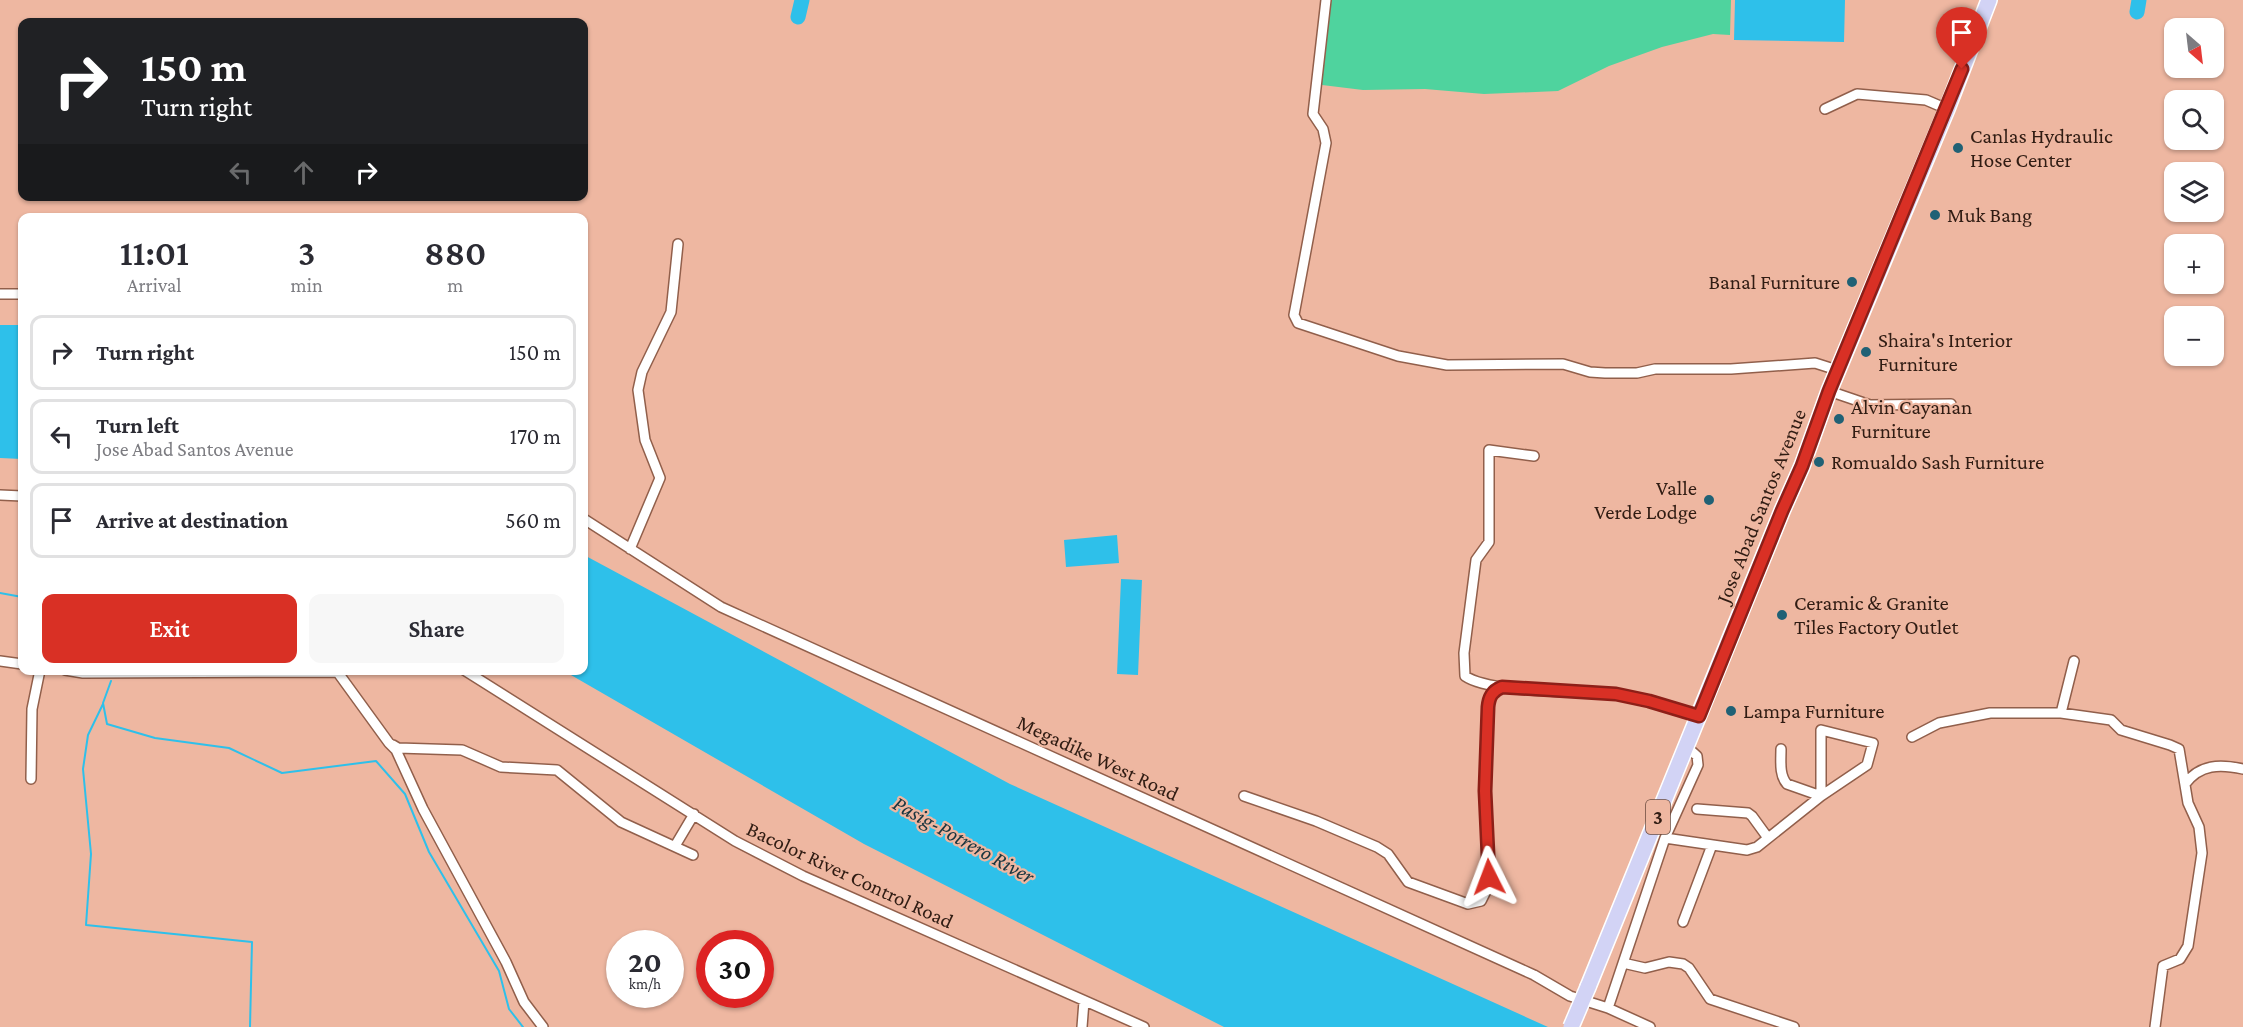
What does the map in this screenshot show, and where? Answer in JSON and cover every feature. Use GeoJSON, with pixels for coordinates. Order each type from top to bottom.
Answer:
{"type":"FeatureCollection","features":[{"type":"Feature","properties":{"kind":"highway","name":"Jose Abad Santos Avenue"},"geometry":{"type":"LineString","coordinates":[[1571,1027],[1802,466],[1829,391],[1947,109],[1989,0]]}},
{"type":"Feature","properties":{"kind":"street"},"geometry":{"type":"LineString","coordinates":[[1326,0],[1313,114],[1323,129],[1326,143],[1294,315],[1298,323],[1398,356],[1447,365],[1563,364],[1590,372],[1637,373],[1655,369],[1731,369],[1815,363],[1838,370]]}},
{"type":"Feature","properties":{"kind":"street"},"geometry":{"type":"LineString","coordinates":[[1825,109],[1857,94],[1926,100],[1947,109]]}},
{"type":"Feature","properties":{"kind":"street"},"geometry":{"type":"LineString","coordinates":[[630,549],[660,478],[645,440],[638,390],[642,372],[670,312],[678,244]]}},
{"type":"Feature","properties":{"kind":"street"},"geometry":{"type":"LineString","coordinates":[[0,294],[18,294]]}},
{"type":"Feature","properties":{"kind":"street"},"geometry":{"type":"LineString","coordinates":[[1829,391],[1870,405],[1950,405]]}},
{"type":"Feature","properties":{"kind":"street"},"geometry":{"type":"LineString","coordinates":[[1534,456],[1489,450],[1489,542],[1476,560],[1464,653],[1465,676],[1474,682],[1502,687],[1616,694],[1699,716]]}},
{"type":"Feature","properties":{"kind":"street"},"geometry":{"type":"LineString","coordinates":[[0,495],[18,496]]}},
{"type":"Feature","properties":{"kind":"street","name":"Megadike West Road"},"geometry":{"type":"LineString","coordinates":[[588,522],[721,607],[1015,739],[1256,851],[1502,960],[1570,996],[1608,1008],[1650,1027]]}},
{"type":"Feature","properties":{"kind":"street"},"geometry":{"type":"LineString","coordinates":[[0,661],[18,663]]}},
{"type":"Feature","properties":{"kind":"street"},"geometry":{"type":"LineString","coordinates":[[2061,713],[2074,661]]}},
{"type":"Feature","properties":{"kind":"street"},"geometry":{"type":"LineString","coordinates":[[31,779],[32,709],[39,675]]}},
{"type":"Feature","properties":{"kind":"street"},"geometry":{"type":"LineString","coordinates":[[340,675],[399,756],[423,809],[506,962],[524,1002],[543,1027]]}},
{"type":"Feature","properties":{"kind":"street","name":"Bacolor River Control Road"},"geometry":{"type":"LineString","coordinates":[[472,675],[735,841],[803,876],[1144,1027]]}},
{"type":"Feature","properties":{"kind":"street"},"geometry":{"type":"LineString","coordinates":[[1244,796],[1316,821],[1377,847],[1388,854],[1408,882],[1468,904],[1481,901],[1489,877],[1485,791],[1488,707],[1494,690],[1502,687]]}},
{"type":"Feature","properties":{"kind":"street"},"geometry":{"type":"LineString","coordinates":[[1912,737],[1939,723],[1990,713],[2061,713],[2111,720],[2121,730],[2170,744],[2179,749],[2188,803],[2199,827],[2202,853],[2188,946],[2180,958],[2163,966],[2156,1027]]}},
{"type":"Feature","properties":{"kind":"street"},"geometry":{"type":"LineString","coordinates":[[1665,838],[1748,850],[1757,847],[1821,796],[1867,765],[1873,743],[1821,730],[1821,796]]}},
{"type":"Feature","properties":{"kind":"street"},"geometry":{"type":"LineString","coordinates":[[389,743],[398,747],[462,750],[501,767],[557,770],[621,822],[693,855]]}},
{"type":"Feature","properties":{"kind":"street"},"geometry":{"type":"LineString","coordinates":[[1608,1008],[1665,838],[1698,765],[1697,756],[1687,747]]}},
{"type":"Feature","properties":{"kind":"street"},"geometry":{"type":"LineString","coordinates":[[1781,749],[1781,773],[1787,784],[1821,796]]}},
{"type":"Feature","properties":{"kind":"street"},"geometry":{"type":"LineString","coordinates":[[2186,784],[2193,773],[2201,770],[2220,766],[2243,769]]}},
{"type":"Feature","properties":{"kind":"street"},"geometry":{"type":"LineString","coordinates":[[1696,809],[1748,813],[1768,838]]}},
{"type":"Feature","properties":{"kind":"street"},"geometry":{"type":"LineString","coordinates":[[675,846],[694,814]]}},
{"type":"Feature","properties":{"kind":"street"},"geometry":{"type":"LineString","coordinates":[[1683,922],[1712,845]]}},
{"type":"Feature","properties":{"kind":"street"},"geometry":{"type":"LineString","coordinates":[[1623,963],[1645,968],[1669,962],[1683,964],[1689,968],[1710,999],[1794,1027]]}},
{"type":"Feature","properties":{"kind":"street"},"geometry":{"type":"LineString","coordinates":[[1082,1027],[1084,1000]]}},
{"type":"Feature","properties":{"kind":"green space"},"geometry":{"type":"Polygon","coordinates":[[[1327,0],[1731,0],[1730,35],[1713,34],[1662,47],[1609,66],[1558,91],[1484,94],[1425,89],[1363,90],[1314,84],[1327,0]]]}},
{"type":"Feature","properties":{"kind":"water"},"geometry":{"type":"Polygon","coordinates":[[[1735,0],[1845,0],[1844,42],[1734,40],[1735,0]]]}},
{"type":"Feature","properties":{"kind":"water"},"geometry":{"type":"Polygon","coordinates":[[[0,325],[18,325],[18,459],[0,458],[0,325]]]}},
{"type":"Feature","properties":{"kind":"water"},"geometry":{"type":"Polygon","coordinates":[[[1117,535],[1119,563],[1066,567],[1064,540],[1117,535]]]}},
{"type":"Feature","properties":{"kind":"water","name":"Pasig-Potrero River"},"geometry":{"type":"Polygon","coordinates":[[[588,557],[1010,784],[1548,1027],[1224,1027],[864,844],[571,675],[588,675],[588,557]]]}},
{"type":"Feature","properties":{"kind":"water"},"geometry":{"type":"Polygon","coordinates":[[[1121,579],[1142,580],[1138,675],[1117,674],[1121,579]]]}},
{"type":"Feature","properties":{"kind":"waterway"},"geometry":{"type":"LineString","coordinates":[[798,17],[802,0]]}},
{"type":"Feature","properties":{"kind":"waterway"},"geometry":{"type":"LineString","coordinates":[[2137,12],[2139,0]]}},
{"type":"Feature","properties":{"kind":"waterway"},"geometry":{"type":"LineString","coordinates":[[0,593],[18,596]]}},
{"type":"Feature","properties":{"kind":"waterway"},"geometry":{"type":"LineString","coordinates":[[111,681],[103,703],[107,724],[155,738],[229,748],[282,773],[376,761],[405,794],[429,852],[499,971],[509,1009],[523,1027]]}},
{"type":"Feature","properties":{"kind":"waterway"},"geometry":{"type":"LineString","coordinates":[[103,704],[88,735],[83,769],[91,854],[86,925],[252,942],[250,1027]]}},
{"type":"Feature","properties":{"kind":"place","name":"Canlas Hydraulic Hose Center"},"geometry":{"type":"Point","coordinates":[1958,148]}},
{"type":"Feature","properties":{"kind":"place","name":"Muk Bang"},"geometry":{"type":"Point","coordinates":[1935,215]}},
{"type":"Feature","properties":{"kind":"place","name":"Banal Furniture"},"geometry":{"type":"Point","coordinates":[1852,282]}},
{"type":"Feature","properties":{"kind":"place","name":"Shaira's Interior Furniture"},"geometry":{"type":"Point","coordinates":[1866,352]}},
{"type":"Feature","properties":{"kind":"place","name":"Alvin Cayanan Furniture"},"geometry":{"type":"Point","coordinates":[1839,419]}},
{"type":"Feature","properties":{"kind":"place","name":"Romualdo Sash Furniture"},"geometry":{"type":"Point","coordinates":[1819,462]}},
{"type":"Feature","properties":{"kind":"place","name":"Valle Verde Lodge"},"geometry":{"type":"Point","coordinates":[1709,500]}},
{"type":"Feature","properties":{"kind":"place","name":"Ceramic & Granite Tiles Factory Outlet"},"geometry":{"type":"Point","coordinates":[1782,615]}},
{"type":"Feature","properties":{"kind":"place","name":"Lampa Furniture"},"geometry":{"type":"Point","coordinates":[1731,711]}},
{"type":"Feature","properties":{"kind":"route"},"geometry":{"type":"LineString","coordinates":[[1489,877],[1485,791],[1488,707],[1494,690],[1502,687],[1616,694],[1699,716],[1802,466],[1829,391],[1962,69]]}}]}
